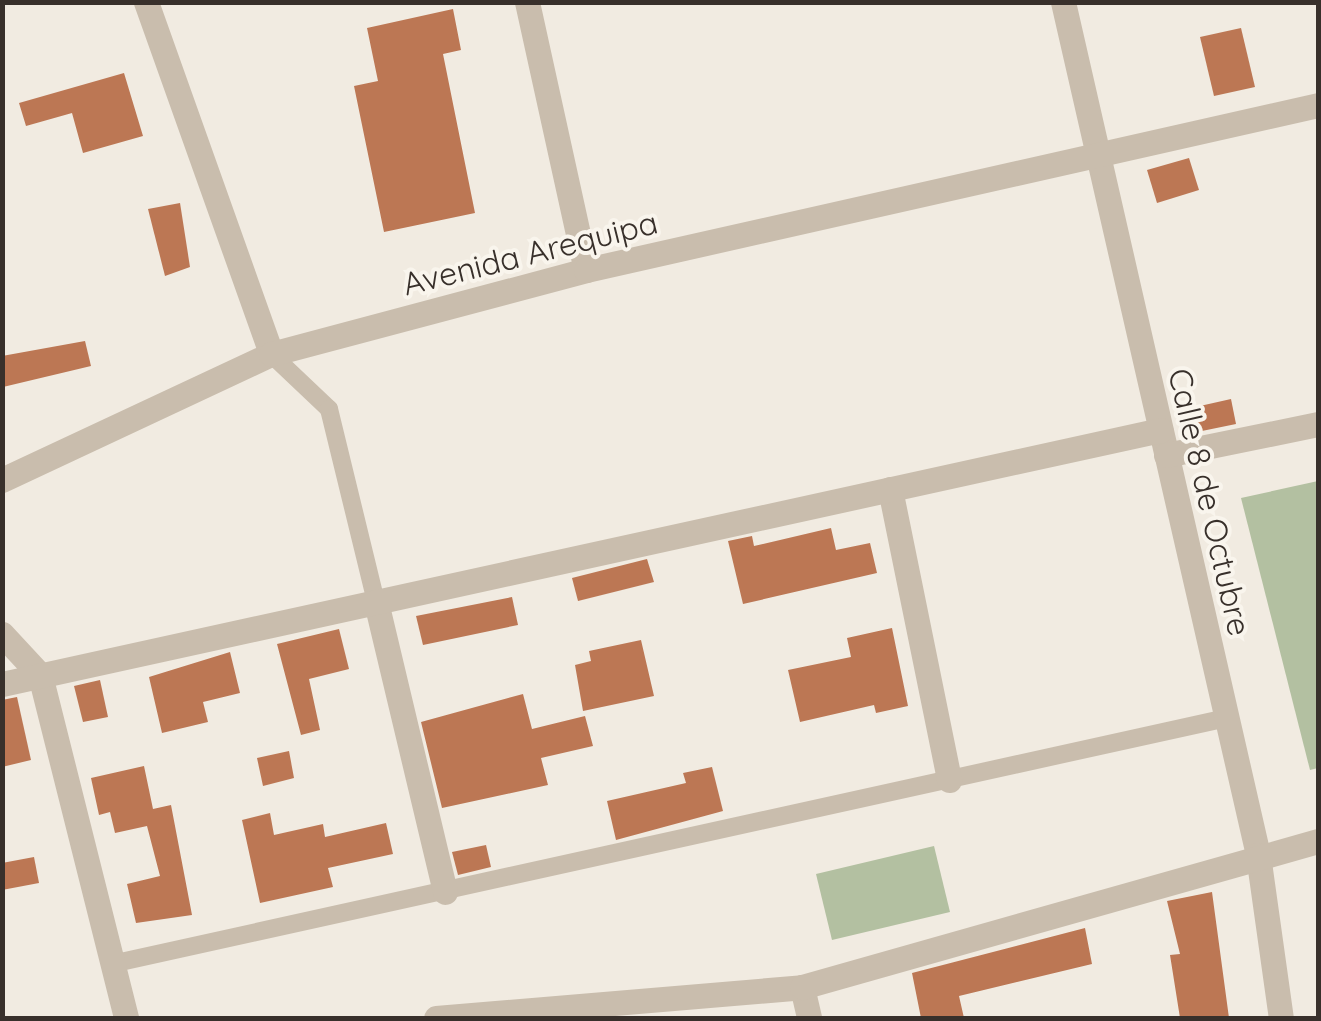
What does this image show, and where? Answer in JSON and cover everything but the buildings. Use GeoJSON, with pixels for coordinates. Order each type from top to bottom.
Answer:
{"type":"FeatureCollection","features":[{"type":"Feature","properties":{"kind":"street"},"geometry":{"type":"LineString","coordinates":[[146,2],[271,354]]}},
{"type":"Feature","properties":{"kind":"street"},"geometry":{"type":"LineString","coordinates":[[526,2],[586,270]]}},
{"type":"Feature","properties":{"kind":"street","name":"Calle 8 de Octubre"},"geometry":{"type":"LineString","coordinates":[[1063,2],[1258,855],[1281,1018]]}},
{"type":"Feature","properties":{"kind":"street","name":"Avenida Arequipa"},"geometry":{"type":"LineString","coordinates":[[2,480],[271,354],[586,270],[1318,105]]}},
{"type":"Feature","properties":{"kind":"street"},"geometry":{"type":"LineString","coordinates":[[1166,456],[1318,424]]}},
{"type":"Feature","properties":{"kind":"street"},"geometry":{"type":"LineString","coordinates":[[2,684],[1160,430]]}},
{"type":"Feature","properties":{"kind":"street"},"geometry":{"type":"LineString","coordinates":[[890,489],[949,780]]}},
{"type":"Feature","properties":{"kind":"street"},"geometry":{"type":"LineString","coordinates":[[376,602],[445,892]]}},
{"type":"Feature","properties":{"kind":"street"},"geometry":{"type":"LineString","coordinates":[[2,634],[40,676],[116,963],[126,1018]]}},
{"type":"Feature","properties":{"kind":"street"},"geometry":{"type":"LineString","coordinates":[[436,1018],[802,987],[1318,840]]}},
{"type":"Feature","properties":{"kind":"street"},"geometry":{"type":"LineString","coordinates":[[802,987],[809,1018]]}},
{"type":"Feature","properties":{"kind":"lane"},"geometry":{"type":"LineString","coordinates":[[271,354],[329,410],[376,602]]}},
{"type":"Feature","properties":{"kind":"lane"},"geometry":{"type":"LineString","coordinates":[[116,963],[1227,718]]}},
{"type":"Feature","properties":{"kind":"green space"},"geometry":{"type":"Polygon","coordinates":[[[1318,481],[1318,768],[1310,770],[1241,498],[1318,481]]]}},
{"type":"Feature","properties":{"kind":"green space"},"geometry":{"type":"Polygon","coordinates":[[[934,846],[950,912],[832,940],[816,874],[934,846]]]}}]}
